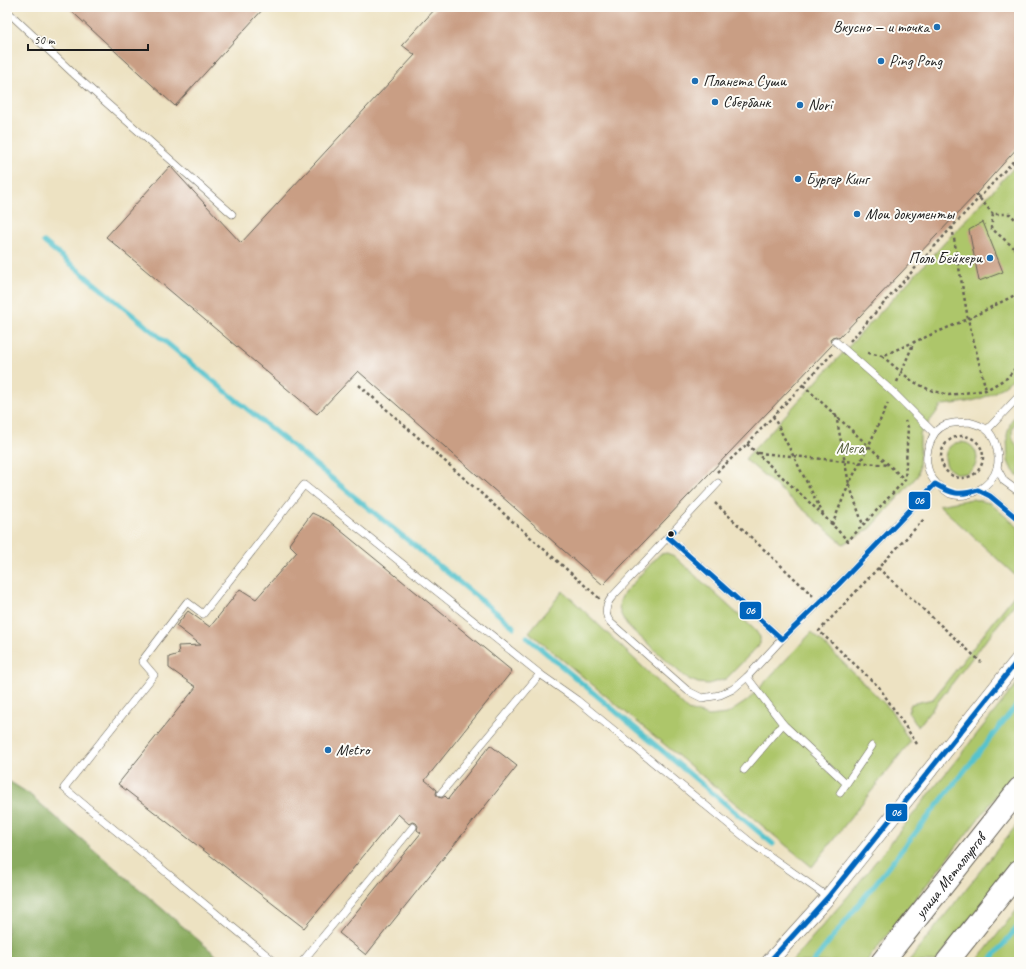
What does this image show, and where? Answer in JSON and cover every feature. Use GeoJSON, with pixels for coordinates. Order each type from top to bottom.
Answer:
{"type":"FeatureCollection","features":[{"type":"Feature","properties":{"kind":"main road","name":"улица Металлургов"},"geometry":{"type":"LineString","coordinates":[[882,962],[1019,789]]}},
{"type":"Feature","properties":{"kind":"main road"},"geometry":{"type":"LineString","coordinates":[[947,962],[1019,871]]}},
{"type":"Feature","properties":{"kind":"street"},"geometry":{"type":"LineString","coordinates":[[769,962],[828,897],[1019,659]]}},
{"type":"Feature","properties":{"kind":"lane"},"geometry":{"type":"LineString","coordinates":[[7,11],[82,81],[232,214]]}},
{"type":"Feature","properties":{"kind":"lane"},"geometry":{"type":"LineString","coordinates":[[836,341],[893,392],[934,433]]}},
{"type":"Feature","properties":{"kind":"lane"},"geometry":{"type":"LineString","coordinates":[[987,430],[1019,396]]}},
{"type":"Feature","properties":{"kind":"lane"},"geometry":{"type":"LineString","coordinates":[[969,422],[979,424],[987,430],[996,444],[998,455],[997,468],[989,481],[978,490],[965,495],[950,494],[935,484],[927,463],[926,452],[934,433],[944,425],[969,422]]}},
{"type":"Feature","properties":{"kind":"lane"},"geometry":{"type":"LineString","coordinates":[[997,468],[1004,481],[1019,492]]}},
{"type":"Feature","properties":{"kind":"lane"},"geometry":{"type":"LineString","coordinates":[[718,484],[609,600],[606,612],[608,620],[688,691],[702,698],[720,695],[727,692],[748,677],[782,639],[821,603],[935,484]]}},
{"type":"Feature","properties":{"kind":"lane"},"geometry":{"type":"LineString","coordinates":[[275,962],[64,788],[154,675],[142,661],[187,602],[203,614],[304,485],[540,674],[577,700],[754,845],[828,897]]}},
{"type":"Feature","properties":{"kind":"lane"},"geometry":{"type":"LineString","coordinates":[[978,490],[990,496],[1019,520]]}},
{"type":"Feature","properties":{"kind":"lane"},"geometry":{"type":"LineString","coordinates":[[668,538],[782,639]]}},
{"type":"Feature","properties":{"kind":"lane"},"geometry":{"type":"LineString","coordinates":[[441,793],[540,674]]}},
{"type":"Feature","properties":{"kind":"lane"},"geometry":{"type":"LineString","coordinates":[[748,677],[783,724],[846,784]]}},
{"type":"Feature","properties":{"kind":"lane"},"geometry":{"type":"LineString","coordinates":[[744,770],[783,724]]}},
{"type":"Feature","properties":{"kind":"lane"},"geometry":{"type":"LineString","coordinates":[[840,793],[872,746]]}},
{"type":"Feature","properties":{"kind":"lane"},"geometry":{"type":"LineString","coordinates":[[302,962],[413,827]]}},
{"type":"Feature","properties":{"kind":"path"},"geometry":{"type":"LineString","coordinates":[[717,472],[747,444],[832,353],[843,348],[978,198],[1019,155]]}},
{"type":"Feature","properties":{"kind":"path"},"geometry":{"type":"LineString","coordinates":[[976,194],[993,214],[1010,214],[1019,223]]}},
{"type":"Feature","properties":{"kind":"path"},"geometry":{"type":"LineString","coordinates":[[993,214],[992,228],[1019,252]]}},
{"type":"Feature","properties":{"kind":"path"},"geometry":{"type":"LineString","coordinates":[[952,227],[968,320],[986,390]]}},
{"type":"Feature","properties":{"kind":"path"},"geometry":{"type":"LineString","coordinates":[[882,356],[968,320],[1019,293]]}},
{"type":"Feature","properties":{"kind":"path"},"geometry":{"type":"LineString","coordinates":[[832,525],[849,484],[869,446],[914,342]]}},
{"type":"Feature","properties":{"kind":"path"},"geometry":{"type":"LineString","coordinates":[[843,348],[882,356],[912,381],[930,390],[948,395],[986,390],[1007,378],[1019,364]]}},
{"type":"Feature","properties":{"kind":"path"},"geometry":{"type":"LineString","coordinates":[[832,353],[838,358]]}},
{"type":"Feature","properties":{"kind":"path"},"geometry":{"type":"LineString","coordinates":[[360,385],[599,598]]}},
{"type":"Feature","properties":{"kind":"path"},"geometry":{"type":"LineString","coordinates":[[803,385],[905,480]]}},
{"type":"Feature","properties":{"kind":"path"},"geometry":{"type":"LineString","coordinates":[[887,404],[892,408]]}},
{"type":"Feature","properties":{"kind":"path"},"geometry":{"type":"LineString","coordinates":[[835,414],[849,484],[863,525]]}},
{"type":"Feature","properties":{"kind":"path"},"geometry":{"type":"LineString","coordinates":[[773,416],[824,516]]}},
{"type":"Feature","properties":{"kind":"path"},"geometry":{"type":"LineString","coordinates":[[747,444],[824,516],[848,542],[905,480],[908,427],[902,418]]}},
{"type":"Feature","properties":{"kind":"path"},"geometry":{"type":"LineString","coordinates":[[963,436],[972,439],[979,445],[982,454],[982,463],[977,471],[970,477],[960,478],[951,476],[944,469],[941,461],[942,451],[946,443],[954,438],[963,436]]}},
{"type":"Feature","properties":{"kind":"path"},"geometry":{"type":"LineString","coordinates":[[757,453],[889,465]]}},
{"type":"Feature","properties":{"kind":"path"},"geometry":{"type":"LineString","coordinates":[[707,496],[834,615]]}},
{"type":"Feature","properties":{"kind":"path"},"geometry":{"type":"LineString","coordinates":[[917,744],[879,687],[819,631],[925,518]]}},
{"type":"Feature","properties":{"kind":"path"},"geometry":{"type":"LineString","coordinates":[[878,568],[981,662]]}},
{"type":"Feature","properties":{"kind":"green space","name":"Мега"},"geometry":{"type":"Polygon","coordinates":[[[1019,162],[1019,373],[1001,388],[984,397],[965,402],[942,405],[920,434],[918,475],[871,528],[843,544],[745,459],[1019,162]]]}},
{"type":"Feature","properties":{"kind":"green space"},"geometry":{"type":"Polygon","coordinates":[[[1019,409],[1012,433],[1020,454],[1019,477],[1011,468],[1008,461],[1007,435],[1011,421],[1019,409]]]}},
{"type":"Feature","properties":{"kind":"green space"},"geometry":{"type":"Polygon","coordinates":[[[958,442],[964,442],[974,449],[977,458],[976,464],[970,471],[964,474],[958,474],[948,467],[945,461],[945,455],[952,445],[958,442]]]}},
{"type":"Feature","properties":{"kind":"green space"},"geometry":{"type":"Polygon","coordinates":[[[972,499],[990,503],[1019,528],[1019,579],[939,505],[972,499]]]}},
{"type":"Feature","properties":{"kind":"green space"},"geometry":{"type":"Polygon","coordinates":[[[667,553],[674,556],[755,630],[760,637],[760,644],[726,679],[708,684],[698,683],[686,678],[629,627],[621,615],[619,607],[624,593],[660,554],[667,553]]]}},
{"type":"Feature","properties":{"kind":"green space"},"geometry":{"type":"Polygon","coordinates":[[[1019,589],[1019,598],[918,727],[908,712],[911,704],[933,699],[1019,589]]]}},
{"type":"Feature","properties":{"kind":"green space"},"geometry":{"type":"Polygon","coordinates":[[[563,591],[688,710],[709,716],[727,714],[747,701],[812,632],[891,710],[910,742],[812,867],[529,632],[563,591]]]}},
{"type":"Feature","properties":{"kind":"green space"},"geometry":{"type":"Polygon","coordinates":[[[1019,681],[1019,767],[866,962],[791,962],[849,895],[1019,681]]]}},
{"type":"Feature","properties":{"kind":"green space"},"geometry":{"type":"Polygon","coordinates":[[[7,780],[28,793],[224,962],[7,962],[7,780]]]}},
{"type":"Feature","properties":{"kind":"green space"},"geometry":{"type":"Polygon","coordinates":[[[1019,822],[1019,858],[935,962],[908,962],[1019,822]]]}},
{"type":"Feature","properties":{"kind":"green space"},"geometry":{"type":"Polygon","coordinates":[[[1019,907],[1019,962],[976,962],[1019,907]]]}},
{"type":"Feature","properties":{"kind":"building"},"geometry":{"type":"Polygon","coordinates":[[[67,7],[265,7],[175,106],[67,7]]]}},
{"type":"Feature","properties":{"kind":"building"},"geometry":{"type":"Polygon","coordinates":[[[437,7],[1019,7],[1019,146],[976,194],[839,338],[836,336],[832,337],[830,340],[832,345],[603,585],[358,371],[317,414],[106,237],[170,166],[241,243],[415,55],[402,45],[437,7]]]}},
{"type":"Feature","properties":{"kind":"building"},"geometry":{"type":"Polygon","coordinates":[[[983,222],[1003,272],[979,281],[969,230],[983,222]]]}},
{"type":"Feature","properties":{"kind":"building"},"geometry":{"type":"Polygon","coordinates":[[[312,513],[329,521],[512,671],[425,780],[437,790],[436,794],[438,797],[442,798],[445,796],[448,799],[490,745],[517,766],[366,955],[339,933],[421,833],[417,830],[418,826],[416,823],[412,822],[409,824],[398,814],[304,928],[118,784],[196,687],[169,668],[169,657],[179,654],[178,646],[201,645],[176,626],[188,611],[210,627],[240,589],[256,599],[297,552],[289,544],[312,513]]]}},
{"type":"Feature","properties":{"kind":"waterway"},"geometry":{"type":"LineString","coordinates":[[44,242],[514,627]]}},
{"type":"Feature","properties":{"kind":"waterway"},"geometry":{"type":"LineString","coordinates":[[527,637],[773,844]]}},
{"type":"Feature","properties":{"kind":"waterway"},"geometry":{"type":"LineString","coordinates":[[813,962],[1019,702]]}},
{"type":"Feature","properties":{"kind":"waterway"},"geometry":{"type":"LineString","coordinates":[[989,962],[1019,925]]}},
{"type":"Feature","properties":{"kind":"transit line","name":"06"},"geometry":{"type":"LineString","coordinates":[[674,531],[668,537],[782,639],[838,585],[935,484],[956,493],[966,493],[978,490],[990,496],[1019,520]]}},
{"type":"Feature","properties":{"kind":"transit line","name":"06"},"geometry":{"type":"LineString","coordinates":[[769,962],[828,897],[1019,659]]}},
{"type":"Feature","properties":{"kind":"place","name":"Вкусно — и точка"},"geometry":{"type":"Point","coordinates":[937,27]}},
{"type":"Feature","properties":{"kind":"place","name":"Ping Pong"},"geometry":{"type":"Point","coordinates":[881,61]}},
{"type":"Feature","properties":{"kind":"place","name":"Планета Суши"},"geometry":{"type":"Point","coordinates":[695,81]}},
{"type":"Feature","properties":{"kind":"place","name":"Сбербанк"},"geometry":{"type":"Point","coordinates":[715,102]}},
{"type":"Feature","properties":{"kind":"place","name":"Nori"},"geometry":{"type":"Point","coordinates":[800,105]}},
{"type":"Feature","properties":{"kind":"place","name":"Бургер Кинг"},"geometry":{"type":"Point","coordinates":[798,179]}},
{"type":"Feature","properties":{"kind":"place","name":"Мои документы"},"geometry":{"type":"Point","coordinates":[857,214]}},
{"type":"Feature","properties":{"kind":"place","name":"Поль Бейкери"},"geometry":{"type":"Point","coordinates":[990,258]}},
{"type":"Feature","properties":{"kind":"place","name":"Metro"},"geometry":{"type":"Point","coordinates":[328,750]}}]}
